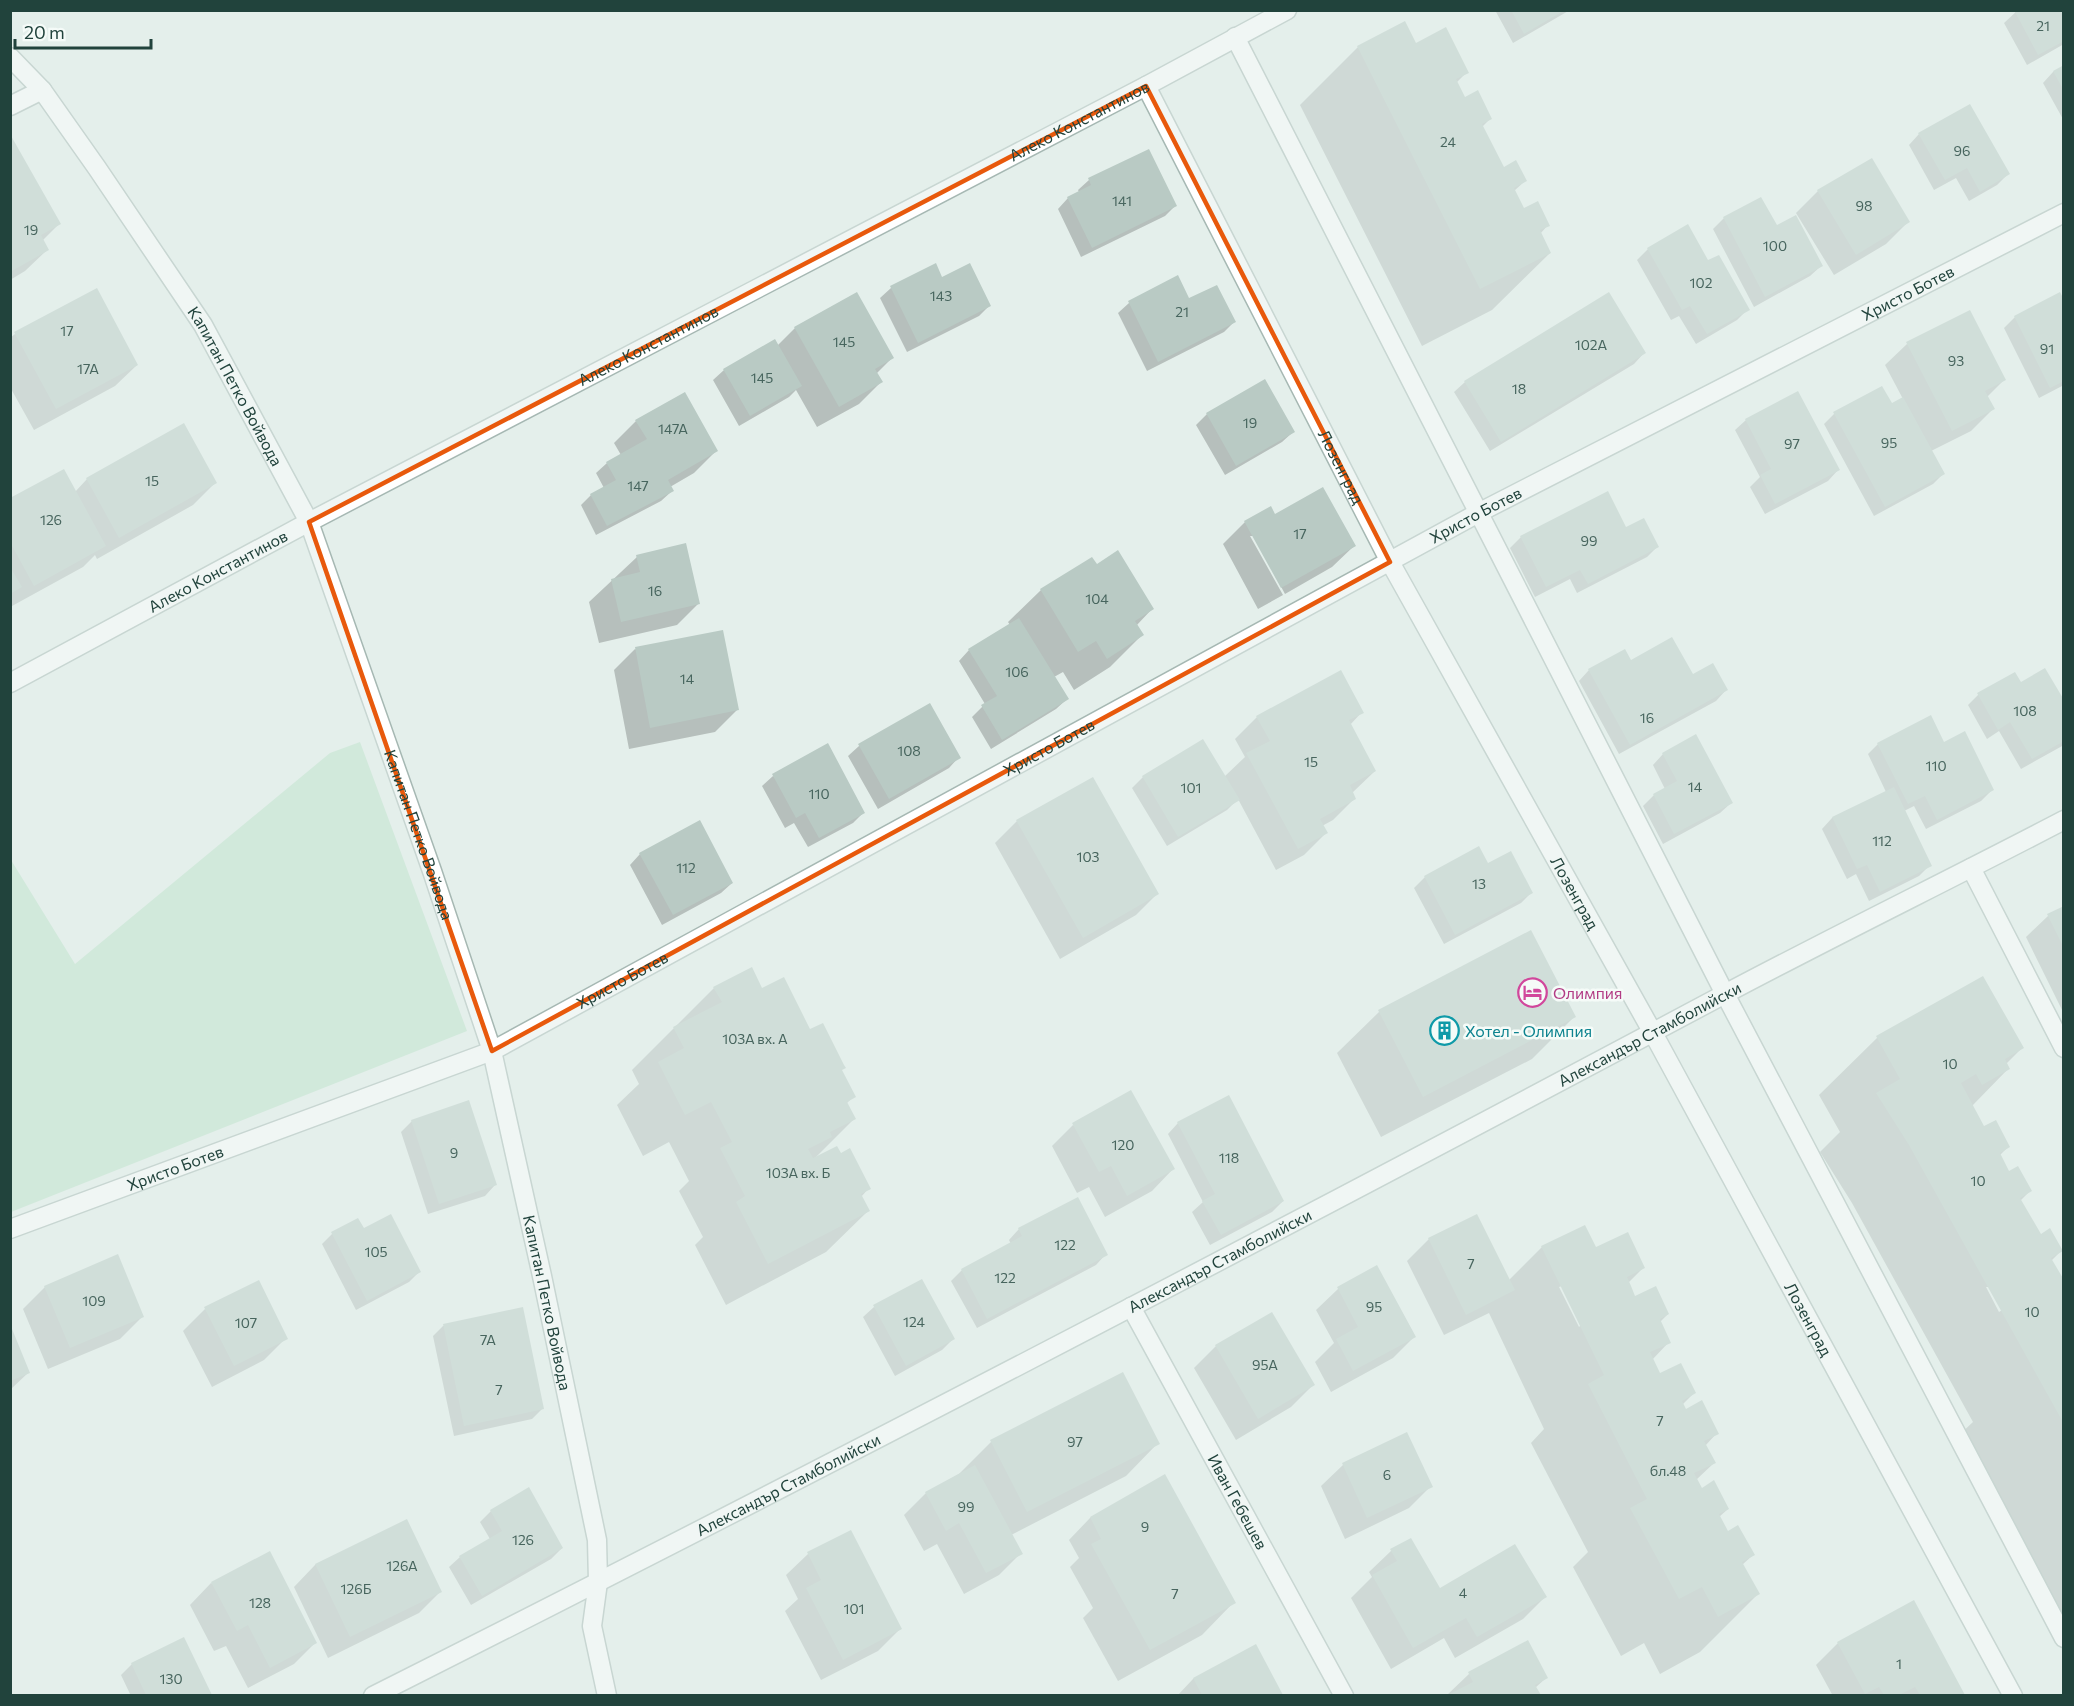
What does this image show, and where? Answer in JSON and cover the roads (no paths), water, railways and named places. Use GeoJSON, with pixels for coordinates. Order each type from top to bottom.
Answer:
{"type":"FeatureCollection","features":[{"type":"Feature","properties":{"kind":"street","name":"Алеко Константинов"},"geometry":{"type":"LineString","coordinates":[[10,683],[309,522],[1146,86],[1287,10]]}},
{"type":"Feature","properties":{"kind":"street"},"geometry":{"type":"LineString","coordinates":[[1235,37],[1725,994],[2064,1638]]}},
{"type":"Feature","properties":{"kind":"street","name":"Капитан Петко Войвода"},"geometry":{"type":"LineString","coordinates":[[10,57],[42,90],[203,325],[309,522],[432,871],[492,1051],[597,1540],[598,1582],[592,1626],[607,1695]]}},
{"type":"Feature","properties":{"kind":"street","name":"Лозенград"},"geometry":{"type":"LineString","coordinates":[[1146,86],[1390,561],[1653,1033],[2013,1695]]}},
{"type":"Feature","properties":{"kind":"street"},"geometry":{"type":"LineString","coordinates":[[10,106],[42,90]]}},
{"type":"Feature","properties":{"kind":"street","name":"Христо Ботев"},"geometry":{"type":"LineString","coordinates":[[10,1229],[492,1051],[1480,512],[2064,213]]}},
{"type":"Feature","properties":{"kind":"street","name":"Александър Стамболийски"},"geometry":{"type":"LineString","coordinates":[[373,1695],[598,1582],[1131,1307],[1725,994],[2064,820]]}},
{"type":"Feature","properties":{"kind":"street"},"geometry":{"type":"LineString","coordinates":[[1971,868],[2064,1048]]}},
{"type":"Feature","properties":{"kind":"street","name":"Иван Гебешев"},"geometry":{"type":"LineString","coordinates":[[1131,1307],[1344,1695]]}},
{"type":"Feature","properties":{"kind":"place","name":"Олимпия"},"geometry":{"type":"Point","coordinates":[1532,993]}},
{"type":"Feature","properties":{"kind":"place","name":"Хотел - Олимпия"},"geometry":{"type":"Point","coordinates":[1444,1031]}}]}
